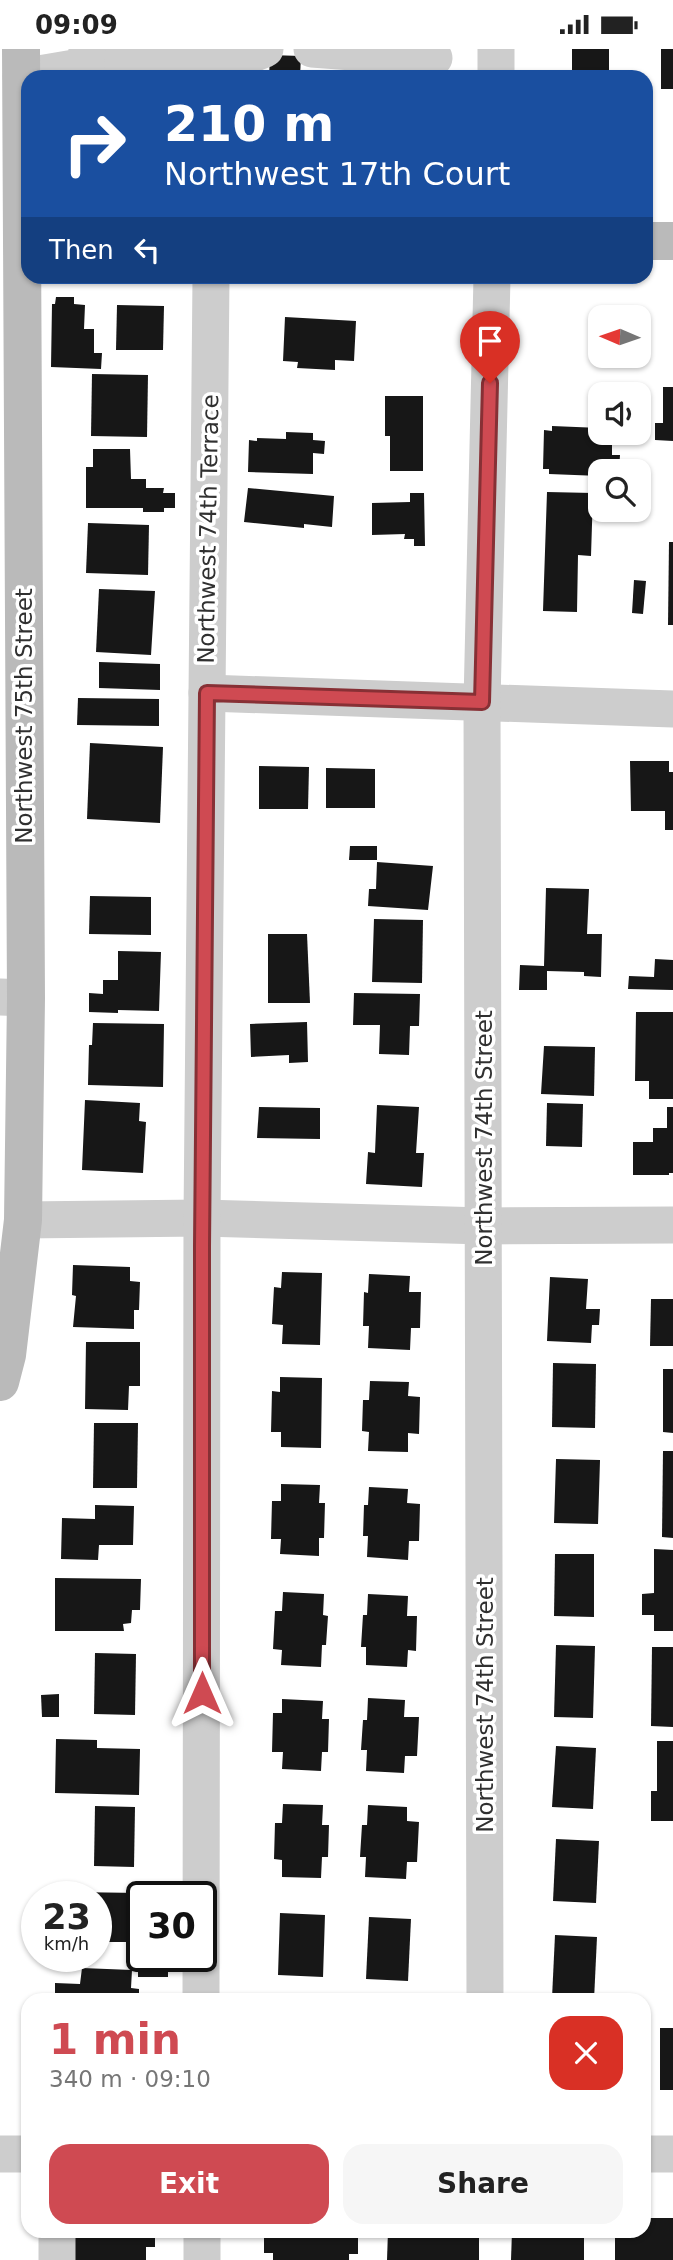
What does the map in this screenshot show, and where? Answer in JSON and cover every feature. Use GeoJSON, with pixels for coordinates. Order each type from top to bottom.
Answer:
{"type":"FeatureCollection","features":[{"type":"Feature","properties":{"kind":"street"},"geometry":{"type":"LineString","coordinates":[[21,63],[86,57],[242,58],[265,49]]}},
{"type":"Feature","properties":{"kind":"street"},"geometry":{"type":"LineString","coordinates":[[312,49],[434,58]]}},
{"type":"Feature","properties":{"kind":"street"},"geometry":{"type":"LineString","coordinates":[[496,49],[496,70]]}},
{"type":"Feature","properties":{"kind":"street","name":"Northwest 75th Street"},"geometry":{"type":"LineString","coordinates":[[0,1382],[7,1355],[23,1220],[13,997],[16,228],[21,63]]}},
{"type":"Feature","properties":{"kind":"street"},"geometry":{"type":"LineString","coordinates":[[653,241],[673,241]]}},
{"type":"Feature","properties":{"kind":"street","name":"Northwest 74th Terrace"},"geometry":{"type":"LineString","coordinates":[[201,1993],[202,1218],[211,284]]}},
{"type":"Feature","properties":{"kind":"street","name":"Northwest 74th Street"},"geometry":{"type":"LineString","coordinates":[[485,1993],[482,702],[492,284]]}},
{"type":"Feature","properties":{"kind":"street"},"geometry":{"type":"LineString","coordinates":[[207,693],[673,709]]}},
{"type":"Feature","properties":{"kind":"street"},"geometry":{"type":"LineString","coordinates":[[23,1220],[202,1218],[484,1226],[673,1225]]}},
{"type":"Feature","properties":{"kind":"street"},"geometry":{"type":"LineString","coordinates":[[0,2154],[21,2154]]}},
{"type":"Feature","properties":{"kind":"street"},"geometry":{"type":"LineString","coordinates":[[651,2154],[673,2154]]}},
{"type":"Feature","properties":{"kind":"street"},"geometry":{"type":"LineString","coordinates":[[57,2238],[57,2260]]}},
{"type":"Feature","properties":{"kind":"street"},"geometry":{"type":"LineString","coordinates":[[202,2238],[202,2260]]}},
{"type":"Feature","properties":{"kind":"building"},"geometry":{"type":"Polygon","coordinates":[[[572,49],[609,49],[609,70],[572,70],[572,49]]]}},
{"type":"Feature","properties":{"kind":"building"},"geometry":{"type":"Polygon","coordinates":[[[661,49],[673,49],[673,89],[661,89],[661,49]]]}},
{"type":"Feature","properties":{"kind":"building"},"geometry":{"type":"Polygon","coordinates":[[[270,55],[301,56],[300,70],[269,70],[270,55]]]}},
{"type":"Feature","properties":{"kind":"building"},"geometry":{"type":"Polygon","coordinates":[[[56,297],[74,297],[74,304],[85,305],[84,329],[94,329],[94,353],[102,353],[101,369],[51,367],[52,304],[55,304],[56,297]]]}},
{"type":"Feature","properties":{"kind":"building"},"geometry":{"type":"Polygon","coordinates":[[[117,305],[164,306],[163,350],[116,350],[117,305]]]}},
{"type":"Feature","properties":{"kind":"building"},"geometry":{"type":"Polygon","coordinates":[[[285,317],[356,321],[354,361],[335,360],[335,370],[297,368],[298,362],[283,361],[285,317]]]}},
{"type":"Feature","properties":{"kind":"building"},"geometry":{"type":"Polygon","coordinates":[[[92,374],[148,375],[147,437],[91,436],[92,374]]]}},
{"type":"Feature","properties":{"kind":"building"},"geometry":{"type":"Polygon","coordinates":[[[663,387],[673,387],[673,441],[655,440],[655,423],[663,423],[663,387]]]}},
{"type":"Feature","properties":{"kind":"building"},"geometry":{"type":"Polygon","coordinates":[[[385,396],[423,396],[423,471],[390,471],[390,436],[385,436],[385,396]]]}},
{"type":"Feature","properties":{"kind":"building"},"geometry":{"type":"Polygon","coordinates":[[[552,426],[588,428],[588,445],[612,445],[612,455],[620,455],[620,459],[588,459],[588,476],[549,474],[549,469],[543,469],[544,430],[552,431],[552,426]]]}},
{"type":"Feature","properties":{"kind":"building"},"geometry":{"type":"Polygon","coordinates":[[[286,432],[313,433],[313,440],[325,441],[324,454],[313,453],[313,474],[248,472],[249,440],[286,439],[286,432]]]}},
{"type":"Feature","properties":{"kind":"building"},"geometry":{"type":"Polygon","coordinates":[[[93,449],[130,449],[131,479],[146,479],[146,488],[164,488],[163,493],[175,493],[175,508],[164,508],[164,512],[143,512],[143,508],[86,508],[86,467],[93,467],[93,449]]]}},
{"type":"Feature","properties":{"kind":"building"},"geometry":{"type":"Polygon","coordinates":[[[248,488],[334,496],[332,527],[304,524],[304,528],[244,522],[248,488]]]}},
{"type":"Feature","properties":{"kind":"building"},"geometry":{"type":"Polygon","coordinates":[[[547,492],[588,493],[588,522],[592,522],[591,556],[578,555],[577,612],[543,611],[547,492]]]}},
{"type":"Feature","properties":{"kind":"building"},"geometry":{"type":"Polygon","coordinates":[[[410,493],[424,493],[425,546],[414,546],[414,539],[404,539],[405,534],[372,535],[372,503],[410,502],[410,493]]]}},
{"type":"Feature","properties":{"kind":"building"},"geometry":{"type":"Polygon","coordinates":[[[88,523],[149,525],[148,575],[86,573],[88,523]]]}},
{"type":"Feature","properties":{"kind":"building"},"geometry":{"type":"Polygon","coordinates":[[[669,542],[673,542],[673,625],[668,625],[669,542]]]}},
{"type":"Feature","properties":{"kind":"building"},"geometry":{"type":"Polygon","coordinates":[[[634,580],[646,581],[643,614],[632,613],[634,580]]]}},
{"type":"Feature","properties":{"kind":"building"},"geometry":{"type":"Polygon","coordinates":[[[99,589],[155,591],[151,655],[96,652],[99,589]]]}},
{"type":"Feature","properties":{"kind":"building"},"geometry":{"type":"Polygon","coordinates":[[[99,662],[160,664],[160,690],[99,688],[99,662]]]}},
{"type":"Feature","properties":{"kind":"building"},"geometry":{"type":"Polygon","coordinates":[[[78,698],[159,699],[159,726],[77,725],[78,698]]]}},
{"type":"Feature","properties":{"kind":"building"},"geometry":{"type":"Polygon","coordinates":[[[90,743],[163,747],[160,823],[87,819],[90,743]]]}},
{"type":"Feature","properties":{"kind":"building"},"geometry":{"type":"Polygon","coordinates":[[[630,761],[669,761],[669,772],[673,772],[673,830],[665,830],[665,811],[631,811],[630,761]]]}},
{"type":"Feature","properties":{"kind":"building"},"geometry":{"type":"Polygon","coordinates":[[[259,766],[309,767],[308,809],[259,809],[259,766]]]}},
{"type":"Feature","properties":{"kind":"building"},"geometry":{"type":"Polygon","coordinates":[[[326,768],[375,769],[375,808],[326,808],[326,768]]]}},
{"type":"Feature","properties":{"kind":"building"},"geometry":{"type":"Polygon","coordinates":[[[350,846],[377,846],[377,860],[349,860],[350,846]]]}},
{"type":"Feature","properties":{"kind":"building"},"geometry":{"type":"Polygon","coordinates":[[[377,862],[433,866],[428,910],[368,906],[369,889],[376,889],[377,862]]]}},
{"type":"Feature","properties":{"kind":"building"},"geometry":{"type":"Polygon","coordinates":[[[546,888],[589,889],[587,934],[602,934],[601,977],[584,976],[584,972],[547,971],[547,990],[519,990],[520,965],[544,966],[546,888]]]}},
{"type":"Feature","properties":{"kind":"building"},"geometry":{"type":"Polygon","coordinates":[[[90,896],[151,897],[151,935],[89,934],[90,896]]]}},
{"type":"Feature","properties":{"kind":"building"},"geometry":{"type":"Polygon","coordinates":[[[374,919],[423,920],[422,983],[372,982],[374,919]]]}},
{"type":"Feature","properties":{"kind":"building"},"geometry":{"type":"Polygon","coordinates":[[[268,934],[307,934],[310,1003],[268,1003],[268,934]]]}},
{"type":"Feature","properties":{"kind":"building"},"geometry":{"type":"Polygon","coordinates":[[[118,951],[161,952],[159,1011],[89,1012],[89,993],[103,994],[103,980],[118,980],[118,951]]]}},
{"type":"Feature","properties":{"kind":"building"},"geometry":{"type":"Polygon","coordinates":[[[655,959],[673,960],[673,990],[628,989],[629,976],[654,977],[655,959]]]}},
{"type":"Feature","properties":{"kind":"building"},"geometry":{"type":"Polygon","coordinates":[[[354,993],[420,994],[419,1026],[410,1026],[409,1055],[379,1054],[380,1025],[353,1025],[354,993]]]}},
{"type":"Feature","properties":{"kind":"building"},"geometry":{"type":"Polygon","coordinates":[[[636,1012],[673,1012],[673,1099],[649,1099],[649,1081],[635,1081],[636,1012]]]}},
{"type":"Feature","properties":{"kind":"building"},"geometry":{"type":"Polygon","coordinates":[[[307,1022],[308,1062],[289,1063],[289,1055],[251,1057],[250,1024],[307,1022]]]}},
{"type":"Feature","properties":{"kind":"building"},"geometry":{"type":"Polygon","coordinates":[[[93,1023],[164,1024],[163,1087],[88,1085],[89,1045],[92,1045],[93,1023]]]}},
{"type":"Feature","properties":{"kind":"building"},"geometry":{"type":"Polygon","coordinates":[[[544,1046],[595,1047],[594,1096],[541,1094],[544,1046]]]}},
{"type":"Feature","properties":{"kind":"building"},"geometry":{"type":"Polygon","coordinates":[[[85,1100],[140,1103],[139,1121],[146,1122],[143,1173],[82,1170],[85,1100]]]}},
{"type":"Feature","properties":{"kind":"building"},"geometry":{"type":"Polygon","coordinates":[[[547,1103],[583,1104],[582,1147],[546,1146],[547,1103]]]}},
{"type":"Feature","properties":{"kind":"building"},"geometry":{"type":"Polygon","coordinates":[[[377,1105],[419,1107],[416,1153],[424,1153],[422,1187],[366,1184],[368,1152],[375,1153],[377,1105]]]}},
{"type":"Feature","properties":{"kind":"building"},"geometry":{"type":"Polygon","coordinates":[[[259,1107],[320,1108],[320,1139],[257,1138],[259,1107]]]}},
{"type":"Feature","properties":{"kind":"building"},"geometry":{"type":"Polygon","coordinates":[[[667,1107],[673,1107],[673,1173],[633,1175],[633,1142],[653,1142],[653,1128],[667,1128],[667,1107]]]}},
{"type":"Feature","properties":{"kind":"building"},"geometry":{"type":"Polygon","coordinates":[[[73,1265],[130,1267],[130,1281],[140,1282],[139,1310],[134,1310],[134,1329],[73,1327],[76,1296],[72,1295],[73,1265]]]}},
{"type":"Feature","properties":{"kind":"building"},"geometry":{"type":"Polygon","coordinates":[[[282,1272],[322,1273],[320,1345],[282,1344],[283,1325],[272,1324],[274,1287],[281,1288],[282,1272]]]}},
{"type":"Feature","properties":{"kind":"building"},"geometry":{"type":"Polygon","coordinates":[[[369,1274],[410,1276],[409,1292],[421,1292],[420,1328],[411,1328],[410,1350],[368,1348],[369,1326],[363,1326],[364,1292],[368,1293],[369,1274]]]}},
{"type":"Feature","properties":{"kind":"building"},"geometry":{"type":"Polygon","coordinates":[[[550,1277],[588,1279],[586,1309],[600,1309],[599,1325],[592,1325],[591,1343],[547,1341],[550,1277]]]}},
{"type":"Feature","properties":{"kind":"building"},"geometry":{"type":"Polygon","coordinates":[[[651,1299],[673,1299],[673,1346],[650,1346],[651,1299]]]}},
{"type":"Feature","properties":{"kind":"building"},"geometry":{"type":"Polygon","coordinates":[[[86,1342],[140,1342],[140,1386],[129,1386],[128,1410],[85,1409],[86,1342]]]}},
{"type":"Feature","properties":{"kind":"building"},"geometry":{"type":"Polygon","coordinates":[[[553,1363],[596,1364],[595,1428],[552,1427],[553,1363]]]}},
{"type":"Feature","properties":{"kind":"building"},"geometry":{"type":"Polygon","coordinates":[[[663,1369],[673,1369],[673,1433],[663,1432],[663,1369]]]}},
{"type":"Feature","properties":{"kind":"building"},"geometry":{"type":"Polygon","coordinates":[[[280,1377],[322,1378],[321,1448],[281,1447],[281,1432],[271,1432],[272,1391],[280,1392],[280,1377]]]}},
{"type":"Feature","properties":{"kind":"building"},"geometry":{"type":"Polygon","coordinates":[[[370,1381],[409,1382],[408,1396],[420,1397],[419,1434],[408,1433],[408,1452],[368,1451],[369,1432],[362,1431],[363,1400],[369,1400],[370,1381]]]}},
{"type":"Feature","properties":{"kind":"building"},"geometry":{"type":"Polygon","coordinates":[[[94,1423],[138,1423],[137,1488],[93,1488],[94,1423]]]}},
{"type":"Feature","properties":{"kind":"building"},"geometry":{"type":"Polygon","coordinates":[[[663,1451],[673,1451],[673,1538],[662,1537],[663,1451]]]}},
{"type":"Feature","properties":{"kind":"building"},"geometry":{"type":"Polygon","coordinates":[[[556,1459],[600,1460],[598,1524],[554,1523],[556,1459]]]}},
{"type":"Feature","properties":{"kind":"building"},"geometry":{"type":"Polygon","coordinates":[[[281,1484],[320,1485],[319,1503],[325,1503],[324,1538],[319,1538],[319,1556],[280,1554],[281,1539],[271,1539],[272,1501],[281,1501],[281,1484]]]}},
{"type":"Feature","properties":{"kind":"building"},"geometry":{"type":"Polygon","coordinates":[[[369,1487],[408,1489],[407,1503],[420,1504],[419,1541],[409,1541],[408,1560],[367,1557],[368,1536],[363,1536],[364,1505],[368,1505],[369,1487]]]}},
{"type":"Feature","properties":{"kind":"building"},"geometry":{"type":"Polygon","coordinates":[[[95,1505],[134,1506],[133,1545],[99,1545],[98,1560],[61,1559],[62,1518],[95,1519],[95,1505]]]}},
{"type":"Feature","properties":{"kind":"building"},"geometry":{"type":"Polygon","coordinates":[[[654,1549],[673,1550],[673,1631],[654,1631],[654,1615],[642,1615],[642,1594],[654,1593],[654,1549]]]}},
{"type":"Feature","properties":{"kind":"building"},"geometry":{"type":"Polygon","coordinates":[[[555,1554],[594,1554],[594,1617],[554,1616],[555,1554]]]}},
{"type":"Feature","properties":{"kind":"building"},"geometry":{"type":"Polygon","coordinates":[[[55,1578],[141,1579],[140,1610],[132,1610],[131,1623],[123,1624],[124,1631],[55,1631],[55,1578]]]}},
{"type":"Feature","properties":{"kind":"building"},"geometry":{"type":"Polygon","coordinates":[[[283,1592],[324,1594],[323,1615],[328,1616],[321,1667],[281,1665],[282,1650],[273,1649],[275,1611],[282,1611],[283,1592]]]}},
{"type":"Feature","properties":{"kind":"building"},"geometry":{"type":"Polygon","coordinates":[[[368,1594],[408,1596],[407,1616],[417,1616],[416,1651],[408,1650],[407,1667],[366,1665],[366,1647],[361,1647],[363,1615],[367,1615],[368,1594]]]}},
{"type":"Feature","properties":{"kind":"building"},"geometry":{"type":"Polygon","coordinates":[[[556,1645],[595,1646],[593,1718],[554,1717],[556,1645]]]}},
{"type":"Feature","properties":{"kind":"building"},"geometry":{"type":"Polygon","coordinates":[[[652,1647],[673,1647],[673,1727],[651,1726],[652,1647]]]}},
{"type":"Feature","properties":{"kind":"building"},"geometry":{"type":"Polygon","coordinates":[[[95,1653],[136,1654],[135,1715],[94,1714],[95,1653]]]}},
{"type":"Feature","properties":{"kind":"building"},"geometry":{"type":"Polygon","coordinates":[[[59,1694],[59,1717],[42,1717],[41,1695],[59,1694]]]}},
{"type":"Feature","properties":{"kind":"building"},"geometry":{"type":"Polygon","coordinates":[[[368,1698],[405,1700],[404,1717],[419,1717],[417,1756],[405,1756],[404,1773],[366,1771],[367,1750],[361,1750],[368,1698]]]}},
{"type":"Feature","properties":{"kind":"building"},"geometry":{"type":"Polygon","coordinates":[[[282,1699],[323,1701],[322,1719],[329,1719],[328,1752],[322,1752],[321,1771],[282,1769],[283,1752],[272,1752],[273,1713],[282,1713],[282,1699]]]}},
{"type":"Feature","properties":{"kind":"building"},"geometry":{"type":"Polygon","coordinates":[[[56,1739],[97,1740],[97,1748],[140,1749],[139,1795],[55,1793],[56,1739]]]}},
{"type":"Feature","properties":{"kind":"building"},"geometry":{"type":"Polygon","coordinates":[[[657,1741],[673,1741],[673,1821],[651,1821],[651,1791],[657,1791],[657,1741]]]}},
{"type":"Feature","properties":{"kind":"building"},"geometry":{"type":"Polygon","coordinates":[[[556,1746],[596,1748],[593,1809],[552,1807],[556,1746]]]}},
{"type":"Feature","properties":{"kind":"building"},"geometry":{"type":"Polygon","coordinates":[[[283,1804],[323,1805],[322,1825],[329,1825],[328,1857],[322,1857],[321,1878],[282,1877],[282,1860],[274,1859],[275,1823],[282,1823],[283,1804]]]}},
{"type":"Feature","properties":{"kind":"building"},"geometry":{"type":"Polygon","coordinates":[[[368,1805],[407,1807],[407,1821],[419,1822],[417,1862],[407,1862],[406,1879],[365,1877],[366,1857],[360,1857],[362,1825],[367,1825],[368,1805]]]}},
{"type":"Feature","properties":{"kind":"building"},"geometry":{"type":"Polygon","coordinates":[[[95,1806],[135,1807],[134,1867],[94,1866],[95,1806]]]}},
{"type":"Feature","properties":{"kind":"building"},"geometry":{"type":"Polygon","coordinates":[[[556,1839],[599,1841],[596,1903],[553,1901],[556,1839]]]}},
{"type":"Feature","properties":{"kind":"building"},"geometry":{"type":"Polygon","coordinates":[[[112,1893],[126,1893],[126,1942],[112,1942],[112,1893]]]}},
{"type":"Feature","properties":{"kind":"building"},"geometry":{"type":"Polygon","coordinates":[[[280,1913],[325,1915],[323,1977],[278,1975],[280,1913]]]}},
{"type":"Feature","properties":{"kind":"building"},"geometry":{"type":"Polygon","coordinates":[[[369,1917],[411,1919],[408,1981],[366,1979],[369,1917]]]}},
{"type":"Feature","properties":{"kind":"building"},"geometry":{"type":"Polygon","coordinates":[[[555,1935],[597,1937],[594,1993],[552,1993],[555,1935]]]}},
{"type":"Feature","properties":{"kind":"building"},"geometry":{"type":"Polygon","coordinates":[[[126,1970],[132,1972],[131,1988],[139,1989],[139,1993],[55,1993],[55,1983],[80,1984],[82,1972],[126,1970]]]}},
{"type":"Feature","properties":{"kind":"building"},"geometry":{"type":"Polygon","coordinates":[[[138,1972],[168,1972],[168,1977],[138,1977],[138,1972]]]}},
{"type":"Feature","properties":{"kind":"building"},"geometry":{"type":"Polygon","coordinates":[[[660,2028],[673,2028],[673,2090],[660,2090],[660,2028]]]}},
{"type":"Feature","properties":{"kind":"building"},"geometry":{"type":"Polygon","coordinates":[[[651,2218],[673,2218],[673,2260],[615,2260],[615,2238],[651,2238],[651,2218]]]}},
{"type":"Feature","properties":{"kind":"building"},"geometry":{"type":"Polygon","coordinates":[[[64,2238],[155,2238],[155,2247],[146,2247],[146,2260],[71,2260],[64,2238]]]}},
{"type":"Feature","properties":{"kind":"building"},"geometry":{"type":"Polygon","coordinates":[[[264,2238],[358,2238],[358,2254],[349,2254],[349,2260],[273,2260],[273,2253],[264,2253],[264,2238]]]}},
{"type":"Feature","properties":{"kind":"building"},"geometry":{"type":"Polygon","coordinates":[[[388,2238],[479,2238],[479,2260],[387,2260],[388,2238]]]}},
{"type":"Feature","properties":{"kind":"building"},"geometry":{"type":"Polygon","coordinates":[[[512,2238],[584,2238],[584,2260],[511,2260],[512,2238]]]}},
{"type":"Feature","properties":{"kind":"route"},"geometry":{"type":"LineString","coordinates":[[202,1693],[202,1246],[207,693],[482,702],[490,383]]}}]}
